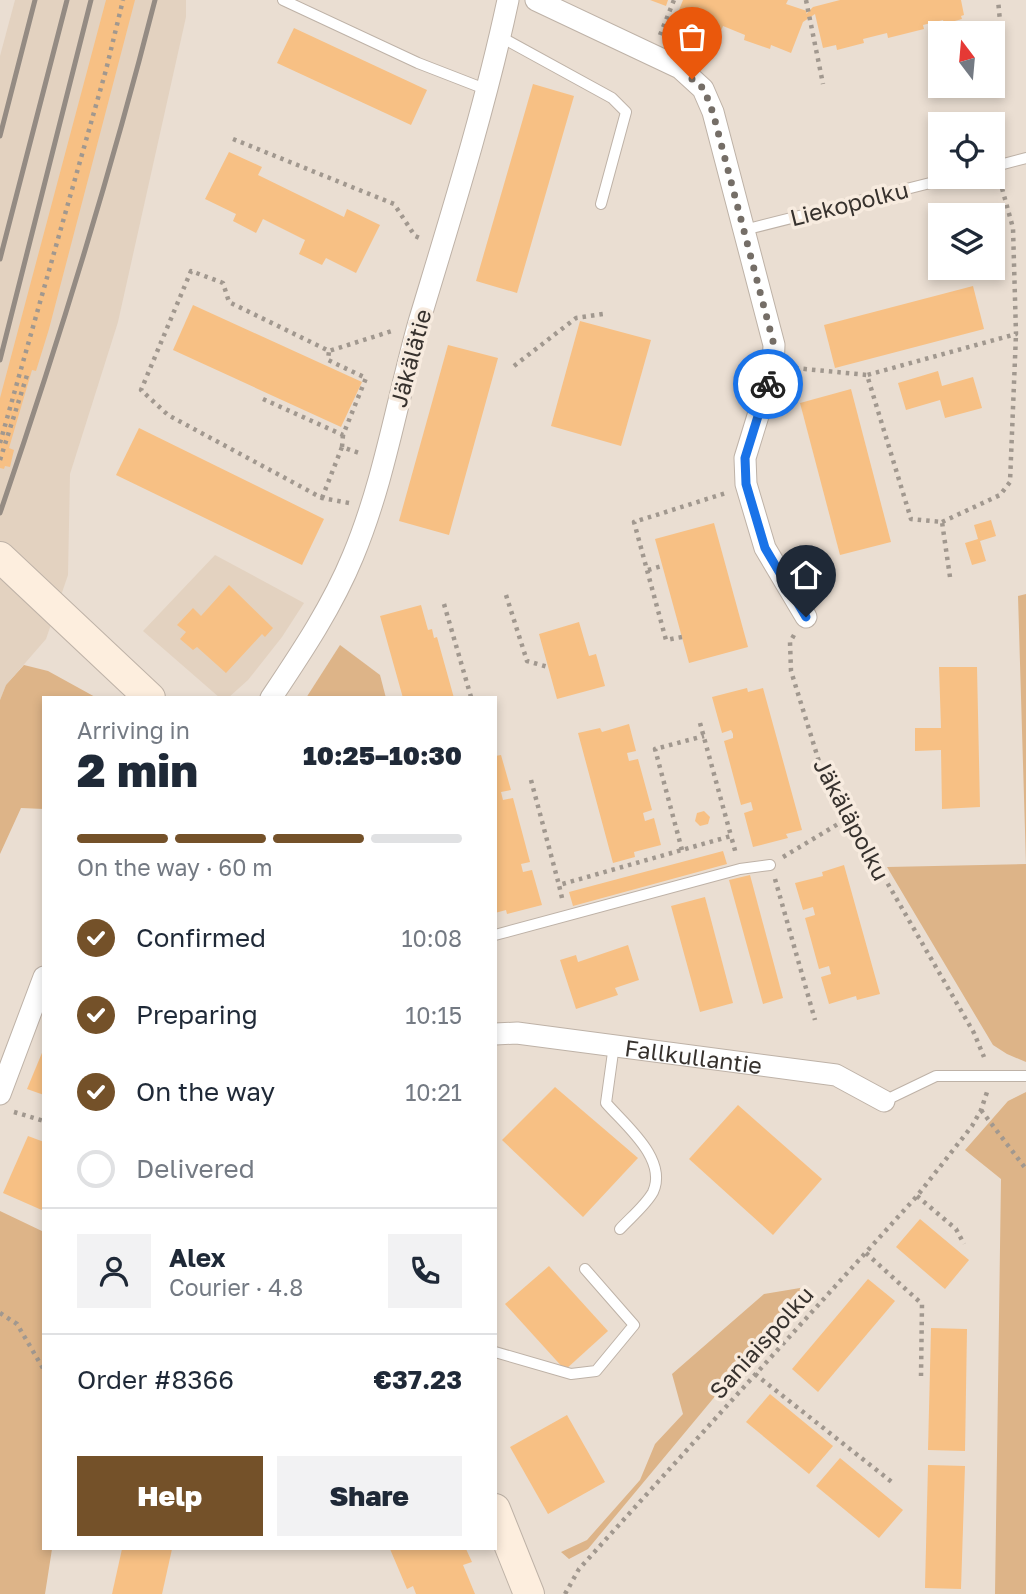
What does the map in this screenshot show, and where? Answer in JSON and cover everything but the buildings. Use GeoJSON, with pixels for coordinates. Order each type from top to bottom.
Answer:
{"type":"FeatureCollection","features":[{"type":"Feature","properties":{"kind":"street","name":"Jäkälätie"},"geometry":{"type":"LineString","coordinates":[[272,696],[332,603],[371,507],[508,0]]}},
{"type":"Feature","properties":{"kind":"street"},"geometry":{"type":"LineString","coordinates":[[536,0],[680,68],[704,89],[713,113],[774,345],[773,367],[745,458],[746,484],[765,548],[806,617]]}},
{"type":"Feature","properties":{"kind":"street"},"geometry":{"type":"LineString","coordinates":[[0,557],[148,696]]}},
{"type":"Feature","properties":{"kind":"street"},"geometry":{"type":"LineString","coordinates":[[5,1102],[42,983]]}},
{"type":"Feature","properties":{"kind":"street","name":"Fallkullantie"},"geometry":{"type":"LineString","coordinates":[[497,1034],[517,1033],[836,1075],[884,1101]]}},
{"type":"Feature","properties":{"kind":"street"},"geometry":{"type":"LineString","coordinates":[[497,1513],[529,1594]]}},
{"type":"Feature","properties":{"kind":"lane"},"geometry":{"type":"LineString","coordinates":[[283,0],[418,63],[485,89]]}},
{"type":"Feature","properties":{"kind":"lane"},"geometry":{"type":"LineString","coordinates":[[499,36],[612,98],[626,112],[601,204]]}},
{"type":"Feature","properties":{"kind":"lane"},"geometry":{"type":"LineString","coordinates":[[1005,164],[1026,158]]}},
{"type":"Feature","properties":{"kind":"lane","name":"Liekopolku"},"geometry":{"type":"LineString","coordinates":[[744,230],[928,184]]}},
{"type":"Feature","properties":{"kind":"lane"},"geometry":{"type":"LineString","coordinates":[[497,934],[740,869],[771,865]]}},
{"type":"Feature","properties":{"kind":"lane"},"geometry":{"type":"LineString","coordinates":[[614,1045],[606,1103],[653,1162],[657,1180],[652,1194],[620,1229]]}},
{"type":"Feature","properties":{"kind":"lane"},"geometry":{"type":"LineString","coordinates":[[884,1101],[936,1076],[1026,1076]]}},
{"type":"Feature","properties":{"kind":"lane"},"geometry":{"type":"LineString","coordinates":[[497,1353],[570,1374],[596,1371],[634,1325],[585,1269]]}},
{"type":"Feature","properties":{"kind":"path"},"geometry":{"type":"LineString","coordinates":[[0,443],[96,110],[123,0]]}},
{"type":"Feature","properties":{"kind":"path"},"geometry":{"type":"LineString","coordinates":[[652,54],[674,0]]}},
{"type":"Feature","properties":{"kind":"path"},"geometry":{"type":"LineString","coordinates":[[806,0],[823,84]]}},
{"type":"Feature","properties":{"kind":"path"},"geometry":{"type":"LineString","coordinates":[[998,0],[1000,21]]}},
{"type":"Feature","properties":{"kind":"path"},"geometry":{"type":"LineString","coordinates":[[233,139],[394,204],[415,236],[442,245]]}},
{"type":"Feature","properties":{"kind":"path"},"geometry":{"type":"LineString","coordinates":[[867,375],[911,519],[942,522],[1000,495],[1010,482],[1016,334],[1013,228],[1001,189]]}},
{"type":"Feature","properties":{"kind":"path"},"geometry":{"type":"LineString","coordinates":[[371,507],[322,498],[168,415],[141,390],[191,271],[223,283],[229,302],[329,351],[401,328],[416,334]]}},
{"type":"Feature","properties":{"kind":"path"},"geometry":{"type":"LineString","coordinates":[[514,366],[576,318],[603,314]]}},
{"type":"Feature","properties":{"kind":"path"},"geometry":{"type":"LineString","coordinates":[[773,367],[867,375],[1016,334]]}},
{"type":"Feature","properties":{"kind":"path"},"geometry":{"type":"LineString","coordinates":[[322,498],[342,447],[342,435],[366,378],[328,360],[329,351]]}},
{"type":"Feature","properties":{"kind":"path"},"geometry":{"type":"LineString","coordinates":[[0,460],[28,372]]}},
{"type":"Feature","properties":{"kind":"path"},"geometry":{"type":"LineString","coordinates":[[263,399],[342,435]]}},
{"type":"Feature","properties":{"kind":"path"},"geometry":{"type":"LineString","coordinates":[[342,447],[384,458]]}},
{"type":"Feature","properties":{"kind":"path"},"geometry":{"type":"LineString","coordinates":[[682,638],[666,640],[634,522],[718,496],[746,484]]}},
{"type":"Feature","properties":{"kind":"path"},"geometry":{"type":"LineString","coordinates":[[942,522],[950,578]]}},
{"type":"Feature","properties":{"kind":"path"},"geometry":{"type":"LineString","coordinates":[[648,570],[662,566]]}},
{"type":"Feature","properties":{"kind":"path"},"geometry":{"type":"LineString","coordinates":[[506,595],[527,661],[548,667]]}},
{"type":"Feature","properties":{"kind":"path"},"geometry":{"type":"LineString","coordinates":[[444,604],[470,696]]}},
{"type":"Feature","properties":{"kind":"path","name":"Jäkäläpolku"},"geometry":{"type":"LineString","coordinates":[[806,617],[790,642],[791,671],[821,768],[974,1033],[992,1077]]}},
{"type":"Feature","properties":{"kind":"path"},"geometry":{"type":"LineString","coordinates":[[700,723],[740,869]]}},
{"type":"Feature","properties":{"kind":"path"},"geometry":{"type":"LineString","coordinates":[[682,850],[654,749],[704,736]]}},
{"type":"Feature","properties":{"kind":"path"},"geometry":{"type":"LineString","coordinates":[[531,780],[567,916]]}},
{"type":"Feature","properties":{"kind":"path"},"geometry":{"type":"LineString","coordinates":[[815,1020],[771,865],[848,818]]}},
{"type":"Feature","properties":{"kind":"path"},"geometry":{"type":"LineString","coordinates":[[559,885],[731,836]]}},
{"type":"Feature","properties":{"kind":"path"},"geometry":{"type":"LineString","coordinates":[[5,1102],[42,1120]]}},
{"type":"Feature","properties":{"kind":"path","name":"Saniaispolku"},"geometry":{"type":"LineString","coordinates":[[565,1594],[579,1569],[917,1196],[972,1126],[981,1110],[1026,1169]]}},
{"type":"Feature","properties":{"kind":"path"},"geometry":{"type":"LineString","coordinates":[[917,1196],[956,1229],[964,1244]]}},
{"type":"Feature","properties":{"kind":"path"},"geometry":{"type":"LineString","coordinates":[[866,1252],[922,1304],[920,1376]]}},
{"type":"Feature","properties":{"kind":"path"},"geometry":{"type":"LineString","coordinates":[[0,1313],[16,1324],[42,1367]]}},
{"type":"Feature","properties":{"kind":"path"},"geometry":{"type":"LineString","coordinates":[[755,1374],[893,1483]]}},
{"type":"Feature","properties":{"kind":"shaded area"},"geometry":{"type":"Polygon","coordinates":[[[15,0],[186,0],[186,17],[118,322],[70,474],[68,575],[46,639],[6,685],[0,700],[0,56],[15,0]]]}},
{"type":"Feature","properties":{"kind":"shaded area"},"geometry":{"type":"Polygon","coordinates":[[[215,555],[304,603],[282,637],[248,680],[230,696],[218,696],[143,631],[215,555]]]}},
{"type":"Feature","properties":{"kind":"shaded area"},"geometry":{"type":"Polygon","coordinates":[[[1026,594],[1026,864],[1018,596],[1026,594]]]}},
{"type":"Feature","properties":{"kind":"shaded area"},"geometry":{"type":"Polygon","coordinates":[[[340,645],[380,675],[385,696],[307,696],[340,645]]]}},
{"type":"Feature","properties":{"kind":"shaded area"},"geometry":{"type":"Polygon","coordinates":[[[24,665],[48,671],[93,696],[42,696],[42,809],[21,808],[0,854],[0,700],[6,685],[24,665]]]}},
{"type":"Feature","properties":{"kind":"shaded area"},"geometry":{"type":"Polygon","coordinates":[[[1026,864],[1026,1062],[993,1045],[887,867],[1026,864]]]}},
{"type":"Feature","properties":{"kind":"shaded area"},"geometry":{"type":"Polygon","coordinates":[[[1026,1092],[1026,1594],[995,1594],[1001,1179],[965,1150],[1008,1101],[1026,1092]]]}},
{"type":"Feature","properties":{"kind":"shaded area"},"geometry":{"type":"Polygon","coordinates":[[[0,1211],[42,1231],[42,1550],[52,1550],[45,1594],[0,1594],[0,1211]]]}},
{"type":"Feature","properties":{"kind":"shaded area"},"geometry":{"type":"Polygon","coordinates":[[[806,1287],[588,1549],[569,1559],[561,1552],[587,1540],[640,1480],[655,1444],[683,1414],[672,1374],[764,1294],[806,1287]]]}},
{"type":"Feature","properties":{"kind":"railway"},"geometry":{"type":"LineString","coordinates":[[0,136],[35,0]]}},
{"type":"Feature","properties":{"kind":"railway"},"geometry":{"type":"LineString","coordinates":[[0,259],[67,0]]}},
{"type":"Feature","properties":{"kind":"railway"},"geometry":{"type":"LineString","coordinates":[[0,360],[91,0]]}},
{"type":"Feature","properties":{"kind":"railway"},"geometry":{"type":"LineString","coordinates":[[0,513],[83,258],[155,0]]}},
{"type":"Feature","properties":{"kind":"way so far"},"geometry":{"type":"LineString","coordinates":[[692,79],[704,89],[713,113],[774,345],[773,367],[768,384]]}},
{"type":"Feature","properties":{"kind":"route"},"geometry":{"type":"LineString","coordinates":[[768,384],[745,458],[746,484],[765,548],[806,617]]}}]}
